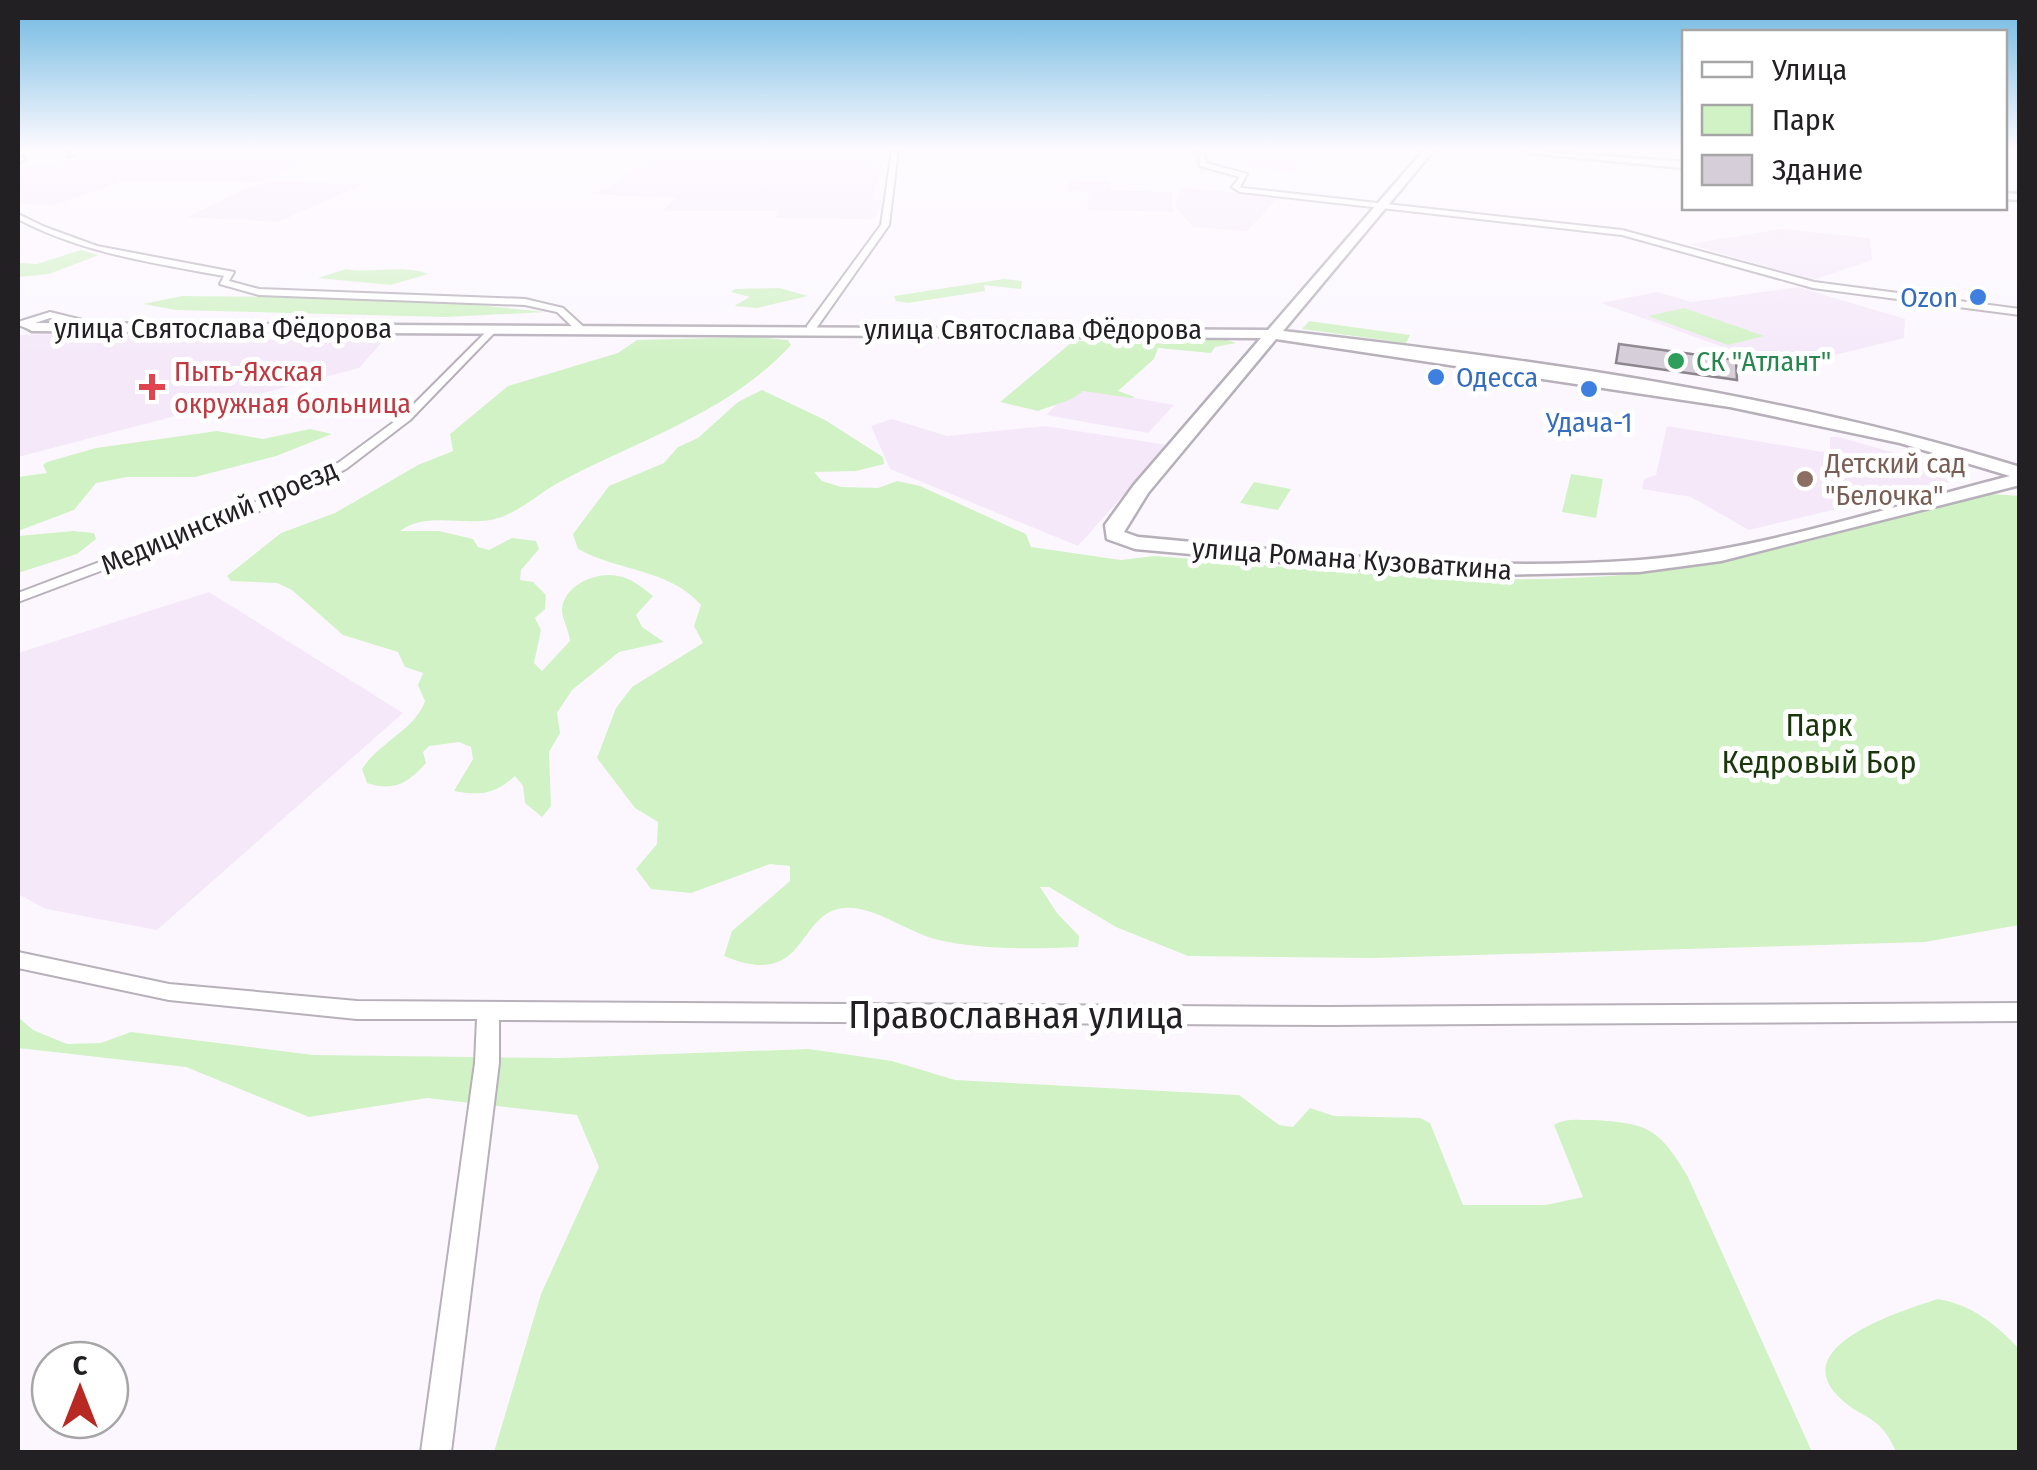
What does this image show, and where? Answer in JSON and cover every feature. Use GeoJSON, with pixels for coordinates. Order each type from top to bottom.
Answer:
{"type":"FeatureCollection","features":[{"type":"Feature","properties":{"kind":"street"},"geometry":{"type":"LineString","coordinates":[[24,219],[106,252],[140,254],[231,274],[223,282],[258,292],[526,302],[560,310],[582,330]]}},
{"type":"Feature","properties":{"kind":"street"},"geometry":{"type":"LineString","coordinates":[[812,328],[886,219]]}},
{"type":"Feature","properties":{"kind":"street"},"geometry":{"type":"LineString","coordinates":[[1272,335],[1372,219]]}},
{"type":"Feature","properties":{"kind":"street"},"geometry":{"type":"LineString","coordinates":[[1494,219],[1613,231],[1814,285],[2020,312]]}},
{"type":"Feature","properties":{"kind":"street","name":"улица Святослава Фёдорова"},"geometry":{"type":"LineString","coordinates":[[32,327],[1187,330],[1272,335],[1750,404],[1891,433],[2020,476]]}},
{"type":"Feature","properties":{"kind":"street","name":"Медицинский проезд"},"geometry":{"type":"LineString","coordinates":[[18,598],[252,509],[342,466],[406,418],[492,329]]}},
{"type":"Feature","properties":{"kind":"street","name":"улица Романа Кузоваткина"},"geometry":{"type":"LineString","coordinates":[[1272,335],[1141,489],[1115,526],[1114,535],[1135,543],[1436,570],[1627,567],[1720,554],[2020,476]]}},
{"type":"Feature","properties":{"kind":"street","name":"Православная улица"},"geometry":{"type":"LineString","coordinates":[[18,960],[116,984],[233,1000],[488,1013],[1499,1016],[2020,1012]]}},
{"type":"Feature","properties":{"kind":"street"},"geometry":{"type":"LineString","coordinates":[[436,1452],[486,1063],[488,1013]]}},
{"type":"Feature","properties":{"kind":"shaded area"},"geometry":{"type":"Polygon","coordinates":[[[216,219],[286,219],[278,222],[216,219]]]}},
{"type":"Feature","properties":{"kind":"shaded area"},"geometry":{"type":"Polygon","coordinates":[[[1186,219],[1259,219],[1247,231],[1193,227],[1186,219]]]}},
{"type":"Feature","properties":{"kind":"shaded area"},"geometry":{"type":"Polygon","coordinates":[[[1782,229],[1870,238],[1872,260],[1813,280],[1689,244],[1782,229]]]}},
{"type":"Feature","properties":{"kind":"shaded area"},"geometry":{"type":"Polygon","coordinates":[[[1798,287],[1905,319],[1904,338],[1781,368],[1601,303],[1657,292],[1692,302],[1798,287]]]}},
{"type":"Feature","properties":{"kind":"shaded area","name":"Пыть-Яхская окружная больница"},"geometry":{"type":"Polygon","coordinates":[[[18,335],[173,335],[179,339],[383,341],[359,368],[18,457],[18,335]]]}},
{"type":"Feature","properties":{"kind":"shaded area"},"geometry":{"type":"Polygon","coordinates":[[[1075,387],[1174,405],[1148,433],[1046,415],[1075,387]]]}},
{"type":"Feature","properties":{"kind":"shaded area"},"geometry":{"type":"Polygon","coordinates":[[[892,419],[947,436],[1045,426],[1168,445],[1078,546],[890,469],[871,426],[892,419]]]}},
{"type":"Feature","properties":{"kind":"shaded area","name":"Детский сад \"Белочка\""},"geometry":{"type":"Polygon","coordinates":[[[1667,426],[1822,452],[1830,449],[1830,437],[1838,437],[1957,470],[1966,478],[1749,530],[1691,497],[1642,489],[1644,479],[1656,475],[1667,426]]]}},
{"type":"Feature","properties":{"kind":"shaded area"},"geometry":{"type":"Polygon","coordinates":[[[209,592],[403,713],[157,930],[46,909],[18,894],[18,653],[209,592]]]}},
{"type":"Feature","properties":{"kind":"green space"},"geometry":{"type":"Polygon","coordinates":[[[81,250],[99,255],[49,274],[18,277],[18,263],[37,264],[81,250]]]}},
{"type":"Feature","properties":{"kind":"green space"},"geometry":{"type":"Polygon","coordinates":[[[346,269],[428,274],[391,285],[318,278],[346,269]]]}},
{"type":"Feature","properties":{"kind":"green space"},"geometry":{"type":"Polygon","coordinates":[[[1004,279],[1022,281],[1021,289],[984,285],[985,291],[908,303],[896,301],[894,296],[1004,279]]]}},
{"type":"Feature","properties":{"kind":"green space"},"geometry":{"type":"Polygon","coordinates":[[[779,288],[808,296],[757,308],[734,306],[750,297],[731,292],[735,289],[779,288]]]}},
{"type":"Feature","properties":{"kind":"green space"},"geometry":{"type":"Polygon","coordinates":[[[182,296],[408,298],[546,312],[445,317],[176,310],[143,304],[182,296]]]}},
{"type":"Feature","properties":{"kind":"green space"},"geometry":{"type":"Polygon","coordinates":[[[1684,308],[1764,336],[1728,345],[1648,316],[1684,308]]]}},
{"type":"Feature","properties":{"kind":"green space"},"geometry":{"type":"Polygon","coordinates":[[[1309,321],[1410,335],[1406,343],[1302,329],[1309,321]]]}},
{"type":"Feature","properties":{"kind":"green space"},"geometry":{"type":"Polygon","coordinates":[[[1121,336],[1154,337],[1153,342],[1164,344],[1217,339],[1236,343],[1215,347],[1211,353],[1158,348],[1154,359],[1118,391],[1135,397],[1131,398],[1083,391],[1038,411],[1000,402],[1072,342],[1121,336]]]}},
{"type":"Feature","properties":{"kind":"green space"},"geometry":{"type":"Polygon","coordinates":[[[637,340],[788,340],[791,345],[739,390],[710,408],[556,484],[504,516],[478,521],[424,521],[400,531],[439,531],[473,539],[478,547],[489,550],[512,538],[536,541],[539,549],[521,570],[520,580],[533,582],[546,595],[545,609],[535,618],[541,630],[534,663],[542,671],[570,641],[562,610],[568,593],[582,582],[618,576],[653,596],[636,615],[642,627],[664,642],[619,652],[572,690],[557,713],[560,733],[549,752],[551,806],[542,817],[525,803],[523,786],[515,776],[487,792],[454,791],[473,759],[471,747],[459,742],[429,746],[423,752],[426,763],[400,784],[367,783],[362,769],[420,711],[425,701],[418,685],[423,673],[405,667],[398,652],[343,635],[292,590],[277,583],[231,581],[227,576],[281,533],[335,513],[418,465],[453,451],[450,434],[508,386],[618,353],[637,340]]]}},
{"type":"Feature","properties":{"kind":"green space","name":"Парк Кедровый Бор"},"geometry":{"type":"Polygon","coordinates":[[[762,390],[825,420],[883,457],[884,464],[856,471],[814,472],[822,481],[841,487],[878,488],[897,481],[920,486],[1026,534],[1031,547],[1121,560],[1154,556],[1459,578],[1581,578],[1730,559],[1992,494],[2020,496],[2019,925],[1925,942],[1374,958],[1188,956],[1116,927],[1049,887],[1040,887],[1079,936],[1078,947],[973,946],[928,937],[874,913],[852,908],[833,910],[820,919],[788,956],[773,964],[753,964],[724,956],[732,931],[790,881],[790,866],[770,864],[691,893],[651,889],[636,869],[657,844],[658,822],[635,808],[597,758],[616,708],[632,687],[703,643],[694,626],[701,605],[659,577],[578,549],[573,534],[609,486],[664,463],[678,447],[698,438],[738,402],[762,390]]]}},
{"type":"Feature","properties":{"kind":"green space"},"geometry":{"type":"Polygon","coordinates":[[[310,429],[332,434],[276,456],[195,477],[127,477],[96,483],[74,510],[18,531],[18,477],[47,473],[43,465],[47,462],[96,448],[217,431],[263,439],[310,429]]]}},
{"type":"Feature","properties":{"kind":"green space"},"geometry":{"type":"Polygon","coordinates":[[[1571,474],[1603,479],[1596,518],[1562,512],[1571,474]]]}},
{"type":"Feature","properties":{"kind":"green space"},"geometry":{"type":"Polygon","coordinates":[[[1254,482],[1291,489],[1278,510],[1240,503],[1254,482]]]}},
{"type":"Feature","properties":{"kind":"green space"},"geometry":{"type":"Polygon","coordinates":[[[94,533],[96,539],[77,554],[18,573],[18,536],[94,533]]]}},
{"type":"Feature","properties":{"kind":"green space"},"geometry":{"type":"Polygon","coordinates":[[[18,1017],[33,1030],[67,1044],[101,1043],[131,1032],[313,1055],[559,1058],[809,1049],[892,1061],[955,1080],[1239,1095],[1279,1125],[1293,1127],[1310,1108],[1334,1116],[1420,1118],[1430,1123],[1463,1205],[1546,1205],[1583,1197],[1554,1125],[1577,1120],[1627,1123],[1660,1138],[1688,1177],[1812,1452],[494,1452],[541,1294],[599,1167],[577,1115],[427,1098],[309,1117],[186,1067],[18,1048],[18,1017]]]}},
{"type":"Feature","properties":{"kind":"green space"},"geometry":{"type":"Polygon","coordinates":[[[1938,1299],[1983,1317],[2019,1349],[2019,1452],[1896,1452],[1883,1430],[1836,1394],[1826,1376],[1828,1359],[1858,1332],[1938,1299]]]}},
{"type":"Feature","properties":{"kind":"building","name":"СК \"Атлант\""},"geometry":{"type":"Polygon","coordinates":[[[1619,344],[1736,360],[1737,380],[1616,363],[1619,344]]]}},
{"type":"Feature","properties":{"kind":"place","name":"Ozon"},"geometry":{"type":"Point","coordinates":[1978,297]}},
{"type":"Feature","properties":{"kind":"place","name":"СК \"Атлант\""},"geometry":{"type":"Point","coordinates":[1676,361]}},
{"type":"Feature","properties":{"kind":"place","name":"Одесса"},"geometry":{"type":"Point","coordinates":[1436,377]}},
{"type":"Feature","properties":{"kind":"place","name":"Пыть-Яхская окружная больница"},"geometry":{"type":"Point","coordinates":[152,387]}},
{"type":"Feature","properties":{"kind":"place","name":"Удача-1"},"geometry":{"type":"Point","coordinates":[1589,389]}},
{"type":"Feature","properties":{"kind":"place","name":"Детский сад \"Белочка\""},"geometry":{"type":"Point","coordinates":[1805,479]}}]}
